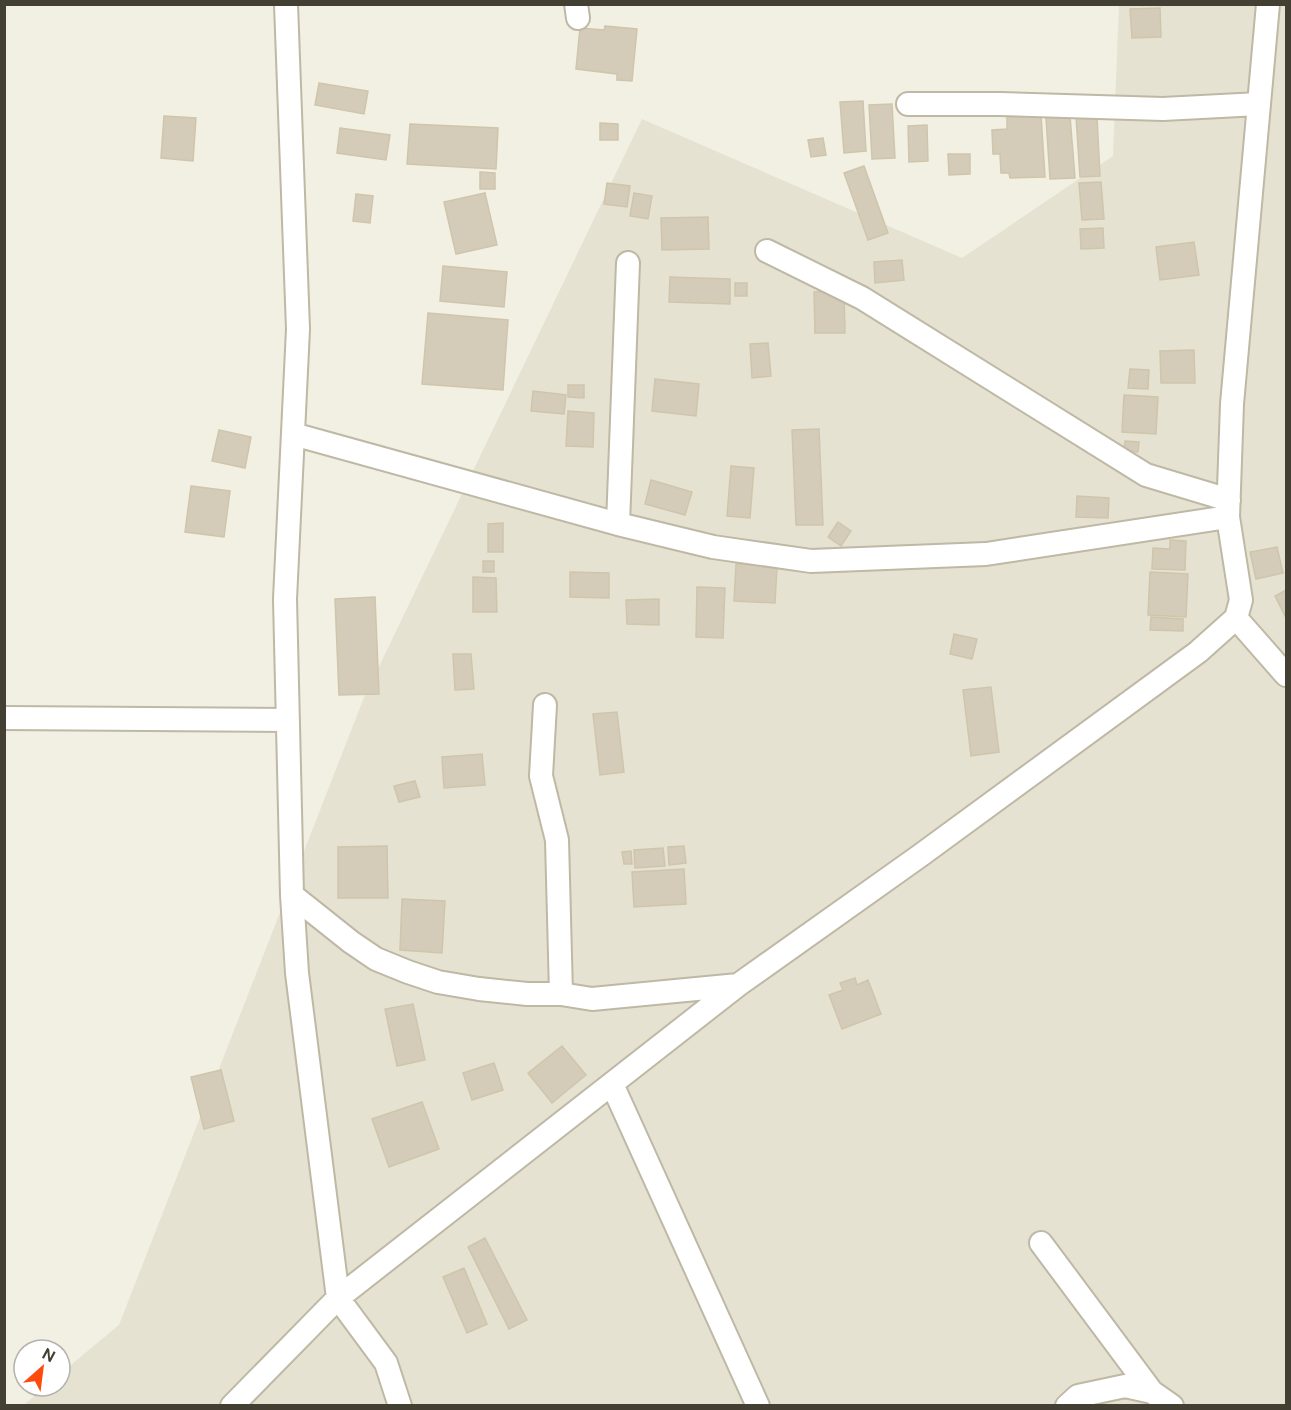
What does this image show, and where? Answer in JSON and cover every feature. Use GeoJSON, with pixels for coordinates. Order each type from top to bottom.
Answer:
{"type":"FeatureCollection","features":[{"type":"Feature","properties":{"kind":"street"},"geometry":{"type":"LineString","coordinates":[[286,4],[298,329],[285,599],[292,895],[297,973],[338,1298],[386,1363],[400,1406]]}},
{"type":"Feature","properties":{"kind":"street"},"geometry":{"type":"LineString","coordinates":[[232,1406],[338,1298],[738,985],[921,855],[1188,659],[1236,618],[1241,600],[1229,508],[1232,404],[1268,4]]}},
{"type":"Feature","properties":{"kind":"street"},"geometry":{"type":"LineString","coordinates":[[908,104],[1000,104],[1163,110],[1260,104]]}},
{"type":"Feature","properties":{"kind":"street"},"geometry":{"type":"LineString","coordinates":[[767,251],[862,298],[1146,475],[1229,508]]}},
{"type":"Feature","properties":{"kind":"street"},"geometry":{"type":"LineString","coordinates":[[618,524],[628,263]]}},
{"type":"Feature","properties":{"kind":"street"},"geometry":{"type":"LineString","coordinates":[[293,434],[618,524],[712,547],[811,561],[986,554],[1229,508]]}},
{"type":"Feature","properties":{"kind":"street"},"geometry":{"type":"LineString","coordinates":[[1236,618],[1287,675]]}},
{"type":"Feature","properties":{"kind":"street"},"geometry":{"type":"LineString","coordinates":[[545,705],[541,776],[558,840],[561,994]]}},
{"type":"Feature","properties":{"kind":"street"},"geometry":{"type":"LineString","coordinates":[[4,717],[288,720]]}},
{"type":"Feature","properties":{"kind":"street"},"geometry":{"type":"LineString","coordinates":[[292,895],[376,959],[438,982],[478,989],[527,994],[561,994],[592,999],[738,985]]}},
{"type":"Feature","properties":{"kind":"street"},"geometry":{"type":"LineString","coordinates":[[612,1084],[758,1406]]}},
{"type":"Feature","properties":{"kind":"street"},"geometry":{"type":"LineString","coordinates":[[1041,1244],[1152,1392],[1172,1406]]}},
{"type":"Feature","properties":{"kind":"street"},"geometry":{"type":"LineString","coordinates":[[1067,1406],[1078,1396],[1125,1386],[1152,1392]]}},
{"type":"Feature","properties":{"kind":"shaded area"},"geometry":{"type":"Polygon","coordinates":[[[1119,5],[1286,5],[1286,1405],[23,1406],[32,1398],[72,1398],[72,1364],[119,1325],[363,700],[642,119],[962,258],[1113,156],[1119,5]]]}},
{"type":"Feature","properties":{"kind":"building"},"geometry":{"type":"Polygon","coordinates":[[[1160,8],[1161,37],[1132,38],[1130,9],[1160,8]]]}},
{"type":"Feature","properties":{"kind":"building"},"geometry":{"type":"Polygon","coordinates":[[[605,26],[637,29],[632,81],[617,80],[617,74],[576,69],[580,28],[604,30],[605,26]]]}},
{"type":"Feature","properties":{"kind":"building"},"geometry":{"type":"Polygon","coordinates":[[[319,83],[368,91],[364,114],[315,105],[319,83]]]}},
{"type":"Feature","properties":{"kind":"building"},"geometry":{"type":"Polygon","coordinates":[[[863,101],[866,151],[844,153],[840,102],[863,101]]]}},
{"type":"Feature","properties":{"kind":"building"},"geometry":{"type":"Polygon","coordinates":[[[892,104],[895,158],[872,159],[869,105],[892,104]]]}},
{"type":"Feature","properties":{"kind":"building"},"geometry":{"type":"Polygon","coordinates":[[[1041,115],[1045,177],[1010,178],[1009,173],[1001,173],[1000,154],[993,154],[992,130],[1007,129],[1007,117],[1041,115]]]}},
{"type":"Feature","properties":{"kind":"building"},"geometry":{"type":"Polygon","coordinates":[[[164,116],[196,118],[193,161],[161,158],[164,116]]]}},
{"type":"Feature","properties":{"kind":"building"},"geometry":{"type":"Polygon","coordinates":[[[1070,116],[1075,178],[1050,179],[1046,118],[1070,116]]]}},
{"type":"Feature","properties":{"kind":"building"},"geometry":{"type":"Polygon","coordinates":[[[1097,116],[1100,176],[1080,177],[1076,117],[1097,116]]]}},
{"type":"Feature","properties":{"kind":"building"},"geometry":{"type":"Polygon","coordinates":[[[600,123],[618,124],[618,140],[600,140],[600,123]]]}},
{"type":"Feature","properties":{"kind":"building"},"geometry":{"type":"Polygon","coordinates":[[[410,124],[498,128],[496,169],[407,164],[410,124]]]}},
{"type":"Feature","properties":{"kind":"building"},"geometry":{"type":"Polygon","coordinates":[[[927,125],[928,161],[909,162],[908,126],[927,125]]]}},
{"type":"Feature","properties":{"kind":"building"},"geometry":{"type":"Polygon","coordinates":[[[340,128],[390,135],[386,160],[337,153],[340,128]]]}},
{"type":"Feature","properties":{"kind":"building"},"geometry":{"type":"Polygon","coordinates":[[[823,138],[826,155],[811,157],[808,140],[823,138]]]}},
{"type":"Feature","properties":{"kind":"building"},"geometry":{"type":"Polygon","coordinates":[[[948,154],[970,154],[970,174],[949,175],[948,154]]]}},
{"type":"Feature","properties":{"kind":"building"},"geometry":{"type":"Polygon","coordinates":[[[864,166],[888,233],[868,240],[844,173],[864,166]]]}},
{"type":"Feature","properties":{"kind":"building"},"geometry":{"type":"Polygon","coordinates":[[[480,172],[495,173],[495,189],[480,189],[480,172]]]}},
{"type":"Feature","properties":{"kind":"building"},"geometry":{"type":"Polygon","coordinates":[[[1101,182],[1104,219],[1082,220],[1079,183],[1101,182]]]}},
{"type":"Feature","properties":{"kind":"building"},"geometry":{"type":"Polygon","coordinates":[[[607,183],[630,186],[627,207],[604,204],[607,183]]]}},
{"type":"Feature","properties":{"kind":"building"},"geometry":{"type":"Polygon","coordinates":[[[485,193],[497,245],[456,254],[444,202],[485,193]]]}},
{"type":"Feature","properties":{"kind":"building"},"geometry":{"type":"Polygon","coordinates":[[[634,193],[652,196],[648,219],[630,216],[634,193]]]}},
{"type":"Feature","properties":{"kind":"building"},"geometry":{"type":"Polygon","coordinates":[[[356,194],[373,196],[370,223],[353,221],[356,194]]]}},
{"type":"Feature","properties":{"kind":"building"},"geometry":{"type":"Polygon","coordinates":[[[708,217],[709,249],[662,250],[661,218],[708,217]]]}},
{"type":"Feature","properties":{"kind":"building"},"geometry":{"type":"Polygon","coordinates":[[[1103,228],[1104,248],[1081,249],[1080,229],[1103,228]]]}},
{"type":"Feature","properties":{"kind":"building"},"geometry":{"type":"Polygon","coordinates":[[[1194,242],[1199,275],[1160,280],[1156,247],[1194,242]]]}},
{"type":"Feature","properties":{"kind":"building"},"geometry":{"type":"Polygon","coordinates":[[[902,260],[904,280],[875,283],[874,262],[902,260]]]}},
{"type":"Feature","properties":{"kind":"building"},"geometry":{"type":"Polygon","coordinates":[[[443,266],[507,272],[504,307],[440,301],[443,266]]]}},
{"type":"Feature","properties":{"kind":"building"},"geometry":{"type":"Polygon","coordinates":[[[670,277],[730,279],[730,304],[669,302],[670,277]]]}},
{"type":"Feature","properties":{"kind":"building"},"geometry":{"type":"Polygon","coordinates":[[[735,283],[747,283],[747,296],[735,296],[735,283]]]}},
{"type":"Feature","properties":{"kind":"building"},"geometry":{"type":"Polygon","coordinates":[[[844,291],[845,333],[815,333],[814,292],[844,291]]]}},
{"type":"Feature","properties":{"kind":"building"},"geometry":{"type":"Polygon","coordinates":[[[428,313],[508,320],[503,390],[422,384],[428,313]]]}},
{"type":"Feature","properties":{"kind":"building"},"geometry":{"type":"Polygon","coordinates":[[[768,343],[771,376],[752,378],[750,344],[768,343]]]}},
{"type":"Feature","properties":{"kind":"building"},"geometry":{"type":"Polygon","coordinates":[[[1194,350],[1195,383],[1161,383],[1160,351],[1194,350]]]}},
{"type":"Feature","properties":{"kind":"building"},"geometry":{"type":"Polygon","coordinates":[[[1130,369],[1149,370],[1148,389],[1128,388],[1130,369]]]}},
{"type":"Feature","properties":{"kind":"building"},"geometry":{"type":"Polygon","coordinates":[[[655,379],[699,384],[696,416],[652,411],[655,379]]]}},
{"type":"Feature","properties":{"kind":"building"},"geometry":{"type":"Polygon","coordinates":[[[568,385],[584,385],[584,398],[568,397],[568,385]]]}},
{"type":"Feature","properties":{"kind":"building"},"geometry":{"type":"Polygon","coordinates":[[[533,391],[566,395],[564,414],[531,411],[533,391]]]}},
{"type":"Feature","properties":{"kind":"building"},"geometry":{"type":"Polygon","coordinates":[[[1124,395],[1158,397],[1156,434],[1122,432],[1124,395]]]}},
{"type":"Feature","properties":{"kind":"building"},"geometry":{"type":"Polygon","coordinates":[[[568,411],[594,413],[593,447],[566,446],[568,411]]]}},
{"type":"Feature","properties":{"kind":"building"},"geometry":{"type":"Polygon","coordinates":[[[819,429],[823,525],[796,525],[792,430],[819,429]]]}},
{"type":"Feature","properties":{"kind":"building"},"geometry":{"type":"Polygon","coordinates":[[[219,430],[251,437],[245,468],[212,461],[219,430]]]}},
{"type":"Feature","properties":{"kind":"building"},"geometry":{"type":"Polygon","coordinates":[[[1125,441],[1139,442],[1138,452],[1124,451],[1125,441]]]}},
{"type":"Feature","properties":{"kind":"building"},"geometry":{"type":"Polygon","coordinates":[[[731,466],[754,468],[750,518],[727,516],[731,466]]]}},
{"type":"Feature","properties":{"kind":"building"},"geometry":{"type":"Polygon","coordinates":[[[651,480],[692,492],[685,515],[645,504],[651,480]]]}},
{"type":"Feature","properties":{"kind":"building"},"geometry":{"type":"Polygon","coordinates":[[[191,486],[230,491],[224,537],[185,532],[191,486]]]}},
{"type":"Feature","properties":{"kind":"building"},"geometry":{"type":"Polygon","coordinates":[[[1077,496],[1109,498],[1108,518],[1076,517],[1077,496]]]}},
{"type":"Feature","properties":{"kind":"building"},"geometry":{"type":"Polygon","coordinates":[[[838,522],[851,531],[841,546],[828,537],[838,522]]]}},
{"type":"Feature","properties":{"kind":"building"},"geometry":{"type":"Polygon","coordinates":[[[503,523],[503,552],[488,552],[488,524],[503,523]]]}},
{"type":"Feature","properties":{"kind":"building"},"geometry":{"type":"Polygon","coordinates":[[[1170,540],[1186,541],[1185,570],[1152,569],[1153,548],[1170,549],[1170,540]]]}},
{"type":"Feature","properties":{"kind":"building"},"geometry":{"type":"Polygon","coordinates":[[[1277,547],[1283,573],[1256,579],[1250,552],[1277,547]]]}},
{"type":"Feature","properties":{"kind":"building"},"geometry":{"type":"Polygon","coordinates":[[[483,561],[494,561],[494,572],[483,572],[483,561]]]}},
{"type":"Feature","properties":{"kind":"building"},"geometry":{"type":"Polygon","coordinates":[[[736,564],[777,566],[775,603],[734,601],[736,564]]]}},
{"type":"Feature","properties":{"kind":"building"},"geometry":{"type":"Polygon","coordinates":[[[570,572],[609,573],[609,598],[570,597],[570,572]]]}},
{"type":"Feature","properties":{"kind":"building"},"geometry":{"type":"Polygon","coordinates":[[[1150,572],[1188,574],[1186,617],[1148,615],[1150,572]]]}},
{"type":"Feature","properties":{"kind":"building"},"geometry":{"type":"Polygon","coordinates":[[[473,577],[496,578],[497,612],[473,612],[473,577]]]}},
{"type":"Feature","properties":{"kind":"building"},"geometry":{"type":"Polygon","coordinates":[[[697,587],[725,588],[723,638],[696,637],[697,587]]]}},
{"type":"Feature","properties":{"kind":"building"},"geometry":{"type":"Polygon","coordinates":[[[1286,590],[1286,618],[1275,596],[1286,590]]]}},
{"type":"Feature","properties":{"kind":"building"},"geometry":{"type":"Polygon","coordinates":[[[375,597],[379,694],[339,695],[335,599],[375,597]]]}},
{"type":"Feature","properties":{"kind":"building"},"geometry":{"type":"Polygon","coordinates":[[[659,599],[659,625],[627,624],[626,600],[659,599]]]}},
{"type":"Feature","properties":{"kind":"building"},"geometry":{"type":"Polygon","coordinates":[[[1151,617],[1183,619],[1183,631],[1150,630],[1151,617]]]}},
{"type":"Feature","properties":{"kind":"building"},"geometry":{"type":"Polygon","coordinates":[[[954,634],[977,639],[972,659],[950,654],[954,634]]]}},
{"type":"Feature","properties":{"kind":"building"},"geometry":{"type":"Polygon","coordinates":[[[453,654],[471,654],[474,689],[455,690],[453,654]]]}},
{"type":"Feature","properties":{"kind":"building"},"geometry":{"type":"Polygon","coordinates":[[[991,687],[999,752],[971,756],[963,690],[991,687]]]}},
{"type":"Feature","properties":{"kind":"building"},"geometry":{"type":"Polygon","coordinates":[[[617,712],[624,772],[600,775],[593,714],[617,712]]]}},
{"type":"Feature","properties":{"kind":"building"},"geometry":{"type":"Polygon","coordinates":[[[482,754],[485,785],[444,788],[442,757],[482,754]]]}},
{"type":"Feature","properties":{"kind":"building"},"geometry":{"type":"Polygon","coordinates":[[[415,781],[420,797],[399,802],[394,786],[415,781]]]}},
{"type":"Feature","properties":{"kind":"building"},"geometry":{"type":"Polygon","coordinates":[[[387,846],[388,898],[338,898],[338,847],[387,846]]]}},
{"type":"Feature","properties":{"kind":"building"},"geometry":{"type":"Polygon","coordinates":[[[684,846],[686,863],[669,865],[668,847],[684,846]]]}},
{"type":"Feature","properties":{"kind":"building"},"geometry":{"type":"Polygon","coordinates":[[[663,848],[665,866],[635,868],[634,850],[663,848]]]}},
{"type":"Feature","properties":{"kind":"building"},"geometry":{"type":"Polygon","coordinates":[[[631,851],[632,864],[624,864],[622,852],[631,851]]]}},
{"type":"Feature","properties":{"kind":"building"},"geometry":{"type":"Polygon","coordinates":[[[684,869],[686,904],[634,907],[632,872],[684,869]]]}},
{"type":"Feature","properties":{"kind":"building"},"geometry":{"type":"Polygon","coordinates":[[[402,899],[445,901],[442,953],[400,950],[402,899]]]}},
{"type":"Feature","properties":{"kind":"building"},"geometry":{"type":"Polygon","coordinates":[[[855,978],[857,985],[868,980],[881,1014],[842,1029],[829,995],[843,990],[840,983],[855,978]]]}},
{"type":"Feature","properties":{"kind":"building"},"geometry":{"type":"Polygon","coordinates":[[[413,1004],[425,1060],[397,1066],[385,1009],[413,1004]]]}},
{"type":"Feature","properties":{"kind":"building"},"geometry":{"type":"Polygon","coordinates":[[[562,1046],[586,1075],[552,1103],[528,1073],[562,1046]]]}},
{"type":"Feature","properties":{"kind":"building"},"geometry":{"type":"Polygon","coordinates":[[[494,1063],[503,1090],[472,1100],[463,1073],[494,1063]]]}},
{"type":"Feature","properties":{"kind":"building"},"geometry":{"type":"Polygon","coordinates":[[[221,1070],[234,1121],[204,1129],[191,1077],[221,1070]]]}},
{"type":"Feature","properties":{"kind":"building"},"geometry":{"type":"Polygon","coordinates":[[[422,1102],[439,1149],[389,1167],[372,1119],[422,1102]]]}},
{"type":"Feature","properties":{"kind":"building"},"geometry":{"type":"Polygon","coordinates":[[[485,1238],[527,1320],[509,1329],[468,1247],[485,1238]]]}},
{"type":"Feature","properties":{"kind":"building"},"geometry":{"type":"Polygon","coordinates":[[[464,1268],[487,1324],[467,1333],[443,1277],[464,1268]]]}}]}
